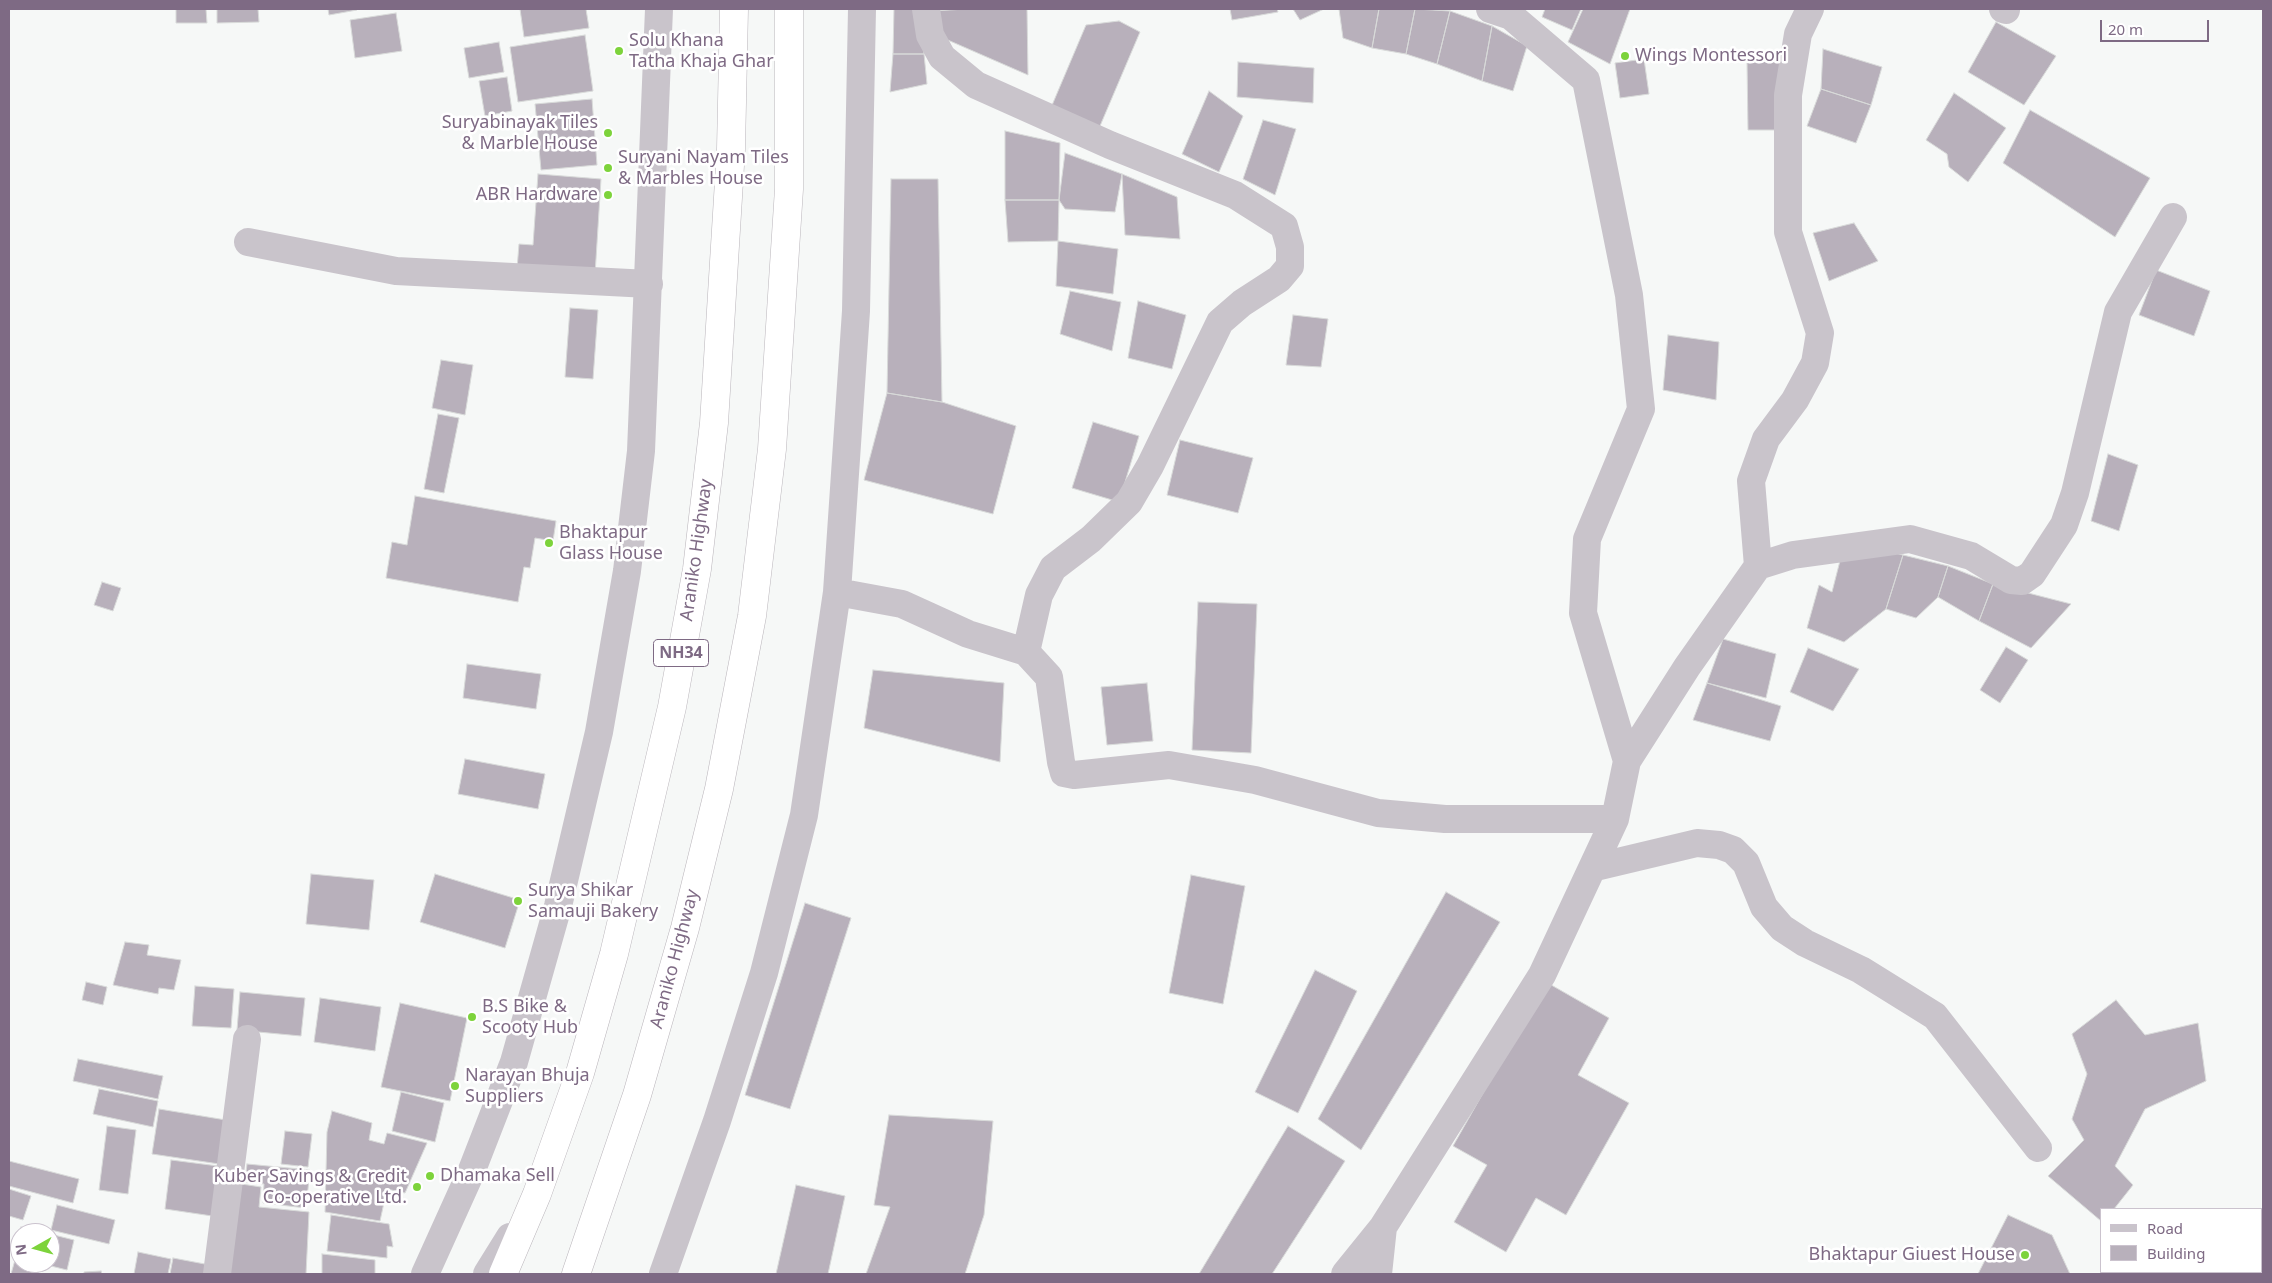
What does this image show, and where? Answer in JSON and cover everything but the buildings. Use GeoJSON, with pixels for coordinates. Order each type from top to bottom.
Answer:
{"type":"FeatureCollection","features":[{"type":"Feature","properties":{"kind":"highway","name":"Araniko Highway"},"geometry":{"type":"LineString","coordinates":[[502,1274],[537,1194],[580,1073],[614,954],[672,707],[696,569],[714,423],[731,149],[734,9]]}},
{"type":"Feature","properties":{"kind":"highway","name":"Araniko Highway"},"geometry":{"type":"LineString","coordinates":[[576,1274],[636,1096],[685,928],[719,789],[752,616],[772,449],[788,208],[789,9]]}},
{"type":"Feature","properties":{"kind":"street"},"geometry":{"type":"LineString","coordinates":[[425,1274],[472,1170],[514,1062],[558,906],[599,732],[627,571],[640,460],[649,284],[659,9]]}},
{"type":"Feature","properties":{"kind":"street"},"geometry":{"type":"LineString","coordinates":[[663,1274],[717,1121],[769,955],[804,815],[837,592],[856,311],[862,9]]}},
{"type":"Feature","properties":{"kind":"street"},"geometry":{"type":"LineString","coordinates":[[926,9],[930,35],[942,57],[976,85],[1110,145],[1235,195],[1284,226],[1290,247],[1290,266],[1278,279],[1242,303],[1220,322],[1150,466],[1129,502],[1091,539],[1053,568],[1039,595],[1026,652]]}},
{"type":"Feature","properties":{"kind":"street"},"geometry":{"type":"LineString","coordinates":[[1490,9],[1511,16],[1586,80],[1629,295],[1641,409],[1587,539],[1583,612],[1627,760]]}},
{"type":"Feature","properties":{"kind":"street"},"geometry":{"type":"LineString","coordinates":[[1758,566],[1751,481],[1766,439],[1795,400],[1815,363],[1820,334],[1788,232],[1788,95],[1798,34],[1810,9]]}},
{"type":"Feature","properties":{"kind":"street"},"geometry":{"type":"LineString","coordinates":[[1345,1274],[1384,1227],[1542,975],[1615,819],[1627,760],[1687,667],[1758,566],[1793,555],[1910,539],[1971,556],[2011,580],[2022,581],[2032,574],[2064,525],[2076,493],[2118,312],[2173,217]]}},
{"type":"Feature","properties":{"kind":"street"},"geometry":{"type":"LineString","coordinates":[[248,242],[396,271],[649,284]]}},
{"type":"Feature","properties":{"kind":"street"},"geometry":{"type":"LineString","coordinates":[[837,592],[902,604],[968,634],[1026,652],[1048,677],[1061,762],[1064,772],[1074,775],[1169,765],[1255,780],[1378,813],[1445,820],[1615,819]]}},
{"type":"Feature","properties":{"kind":"street"},"geometry":{"type":"LineString","coordinates":[[1592,868],[1698,843],[1720,845],[1734,850],[1746,863],[1764,908],[1782,928],[1805,943],[1861,970],[1935,1016],[2038,1148]]}},
{"type":"Feature","properties":{"kind":"street"},"geometry":{"type":"LineString","coordinates":[[217,1274],[247,1039]]}},
{"type":"Feature","properties":{"kind":"street"},"geometry":{"type":"LineString","coordinates":[[487,1274],[537,1194]]}},
{"type":"Feature","properties":{"kind":"street"},"geometry":{"type":"LineString","coordinates":[[1378,1274],[1384,1227]]}},
{"type":"Feature","properties":{"kind":"place","name":"Solu Khana Tatha Khaja Ghar"},"geometry":{"type":"Point","coordinates":[619,51]}},
{"type":"Feature","properties":{"kind":"place","name":"Wings Montessori"},"geometry":{"type":"Point","coordinates":[1625,56]}},
{"type":"Feature","properties":{"kind":"place","name":"Suryabinayak Tiles & Marble House"},"geometry":{"type":"Point","coordinates":[608,133]}},
{"type":"Feature","properties":{"kind":"place","name":"Suryani Nayam Tiles & Marbles House"},"geometry":{"type":"Point","coordinates":[608,168]}},
{"type":"Feature","properties":{"kind":"place","name":"ABR Hardware"},"geometry":{"type":"Point","coordinates":[608,195]}},
{"type":"Feature","properties":{"kind":"place","name":"Bhaktapur Glass House"},"geometry":{"type":"Point","coordinates":[549,543]}},
{"type":"Feature","properties":{"kind":"place","name":"Surya Shikar Samauji Bakery"},"geometry":{"type":"Point","coordinates":[518,901]}},
{"type":"Feature","properties":{"kind":"place","name":"B.S Bike & Scooty Hub"},"geometry":{"type":"Point","coordinates":[472,1017]}},
{"type":"Feature","properties":{"kind":"place","name":"Narayan Bhuja Suppliers"},"geometry":{"type":"Point","coordinates":[455,1086]}},
{"type":"Feature","properties":{"kind":"place","name":"Dhamaka Sell"},"geometry":{"type":"Point","coordinates":[430,1176]}},
{"type":"Feature","properties":{"kind":"place","name":"Kuber Savings & Credit Co-operative Ltd."},"geometry":{"type":"Point","coordinates":[417,1187]}},
{"type":"Feature","properties":{"kind":"place","name":"Bhaktapur Giuest House"},"geometry":{"type":"Point","coordinates":[2025,1255]}}]}
